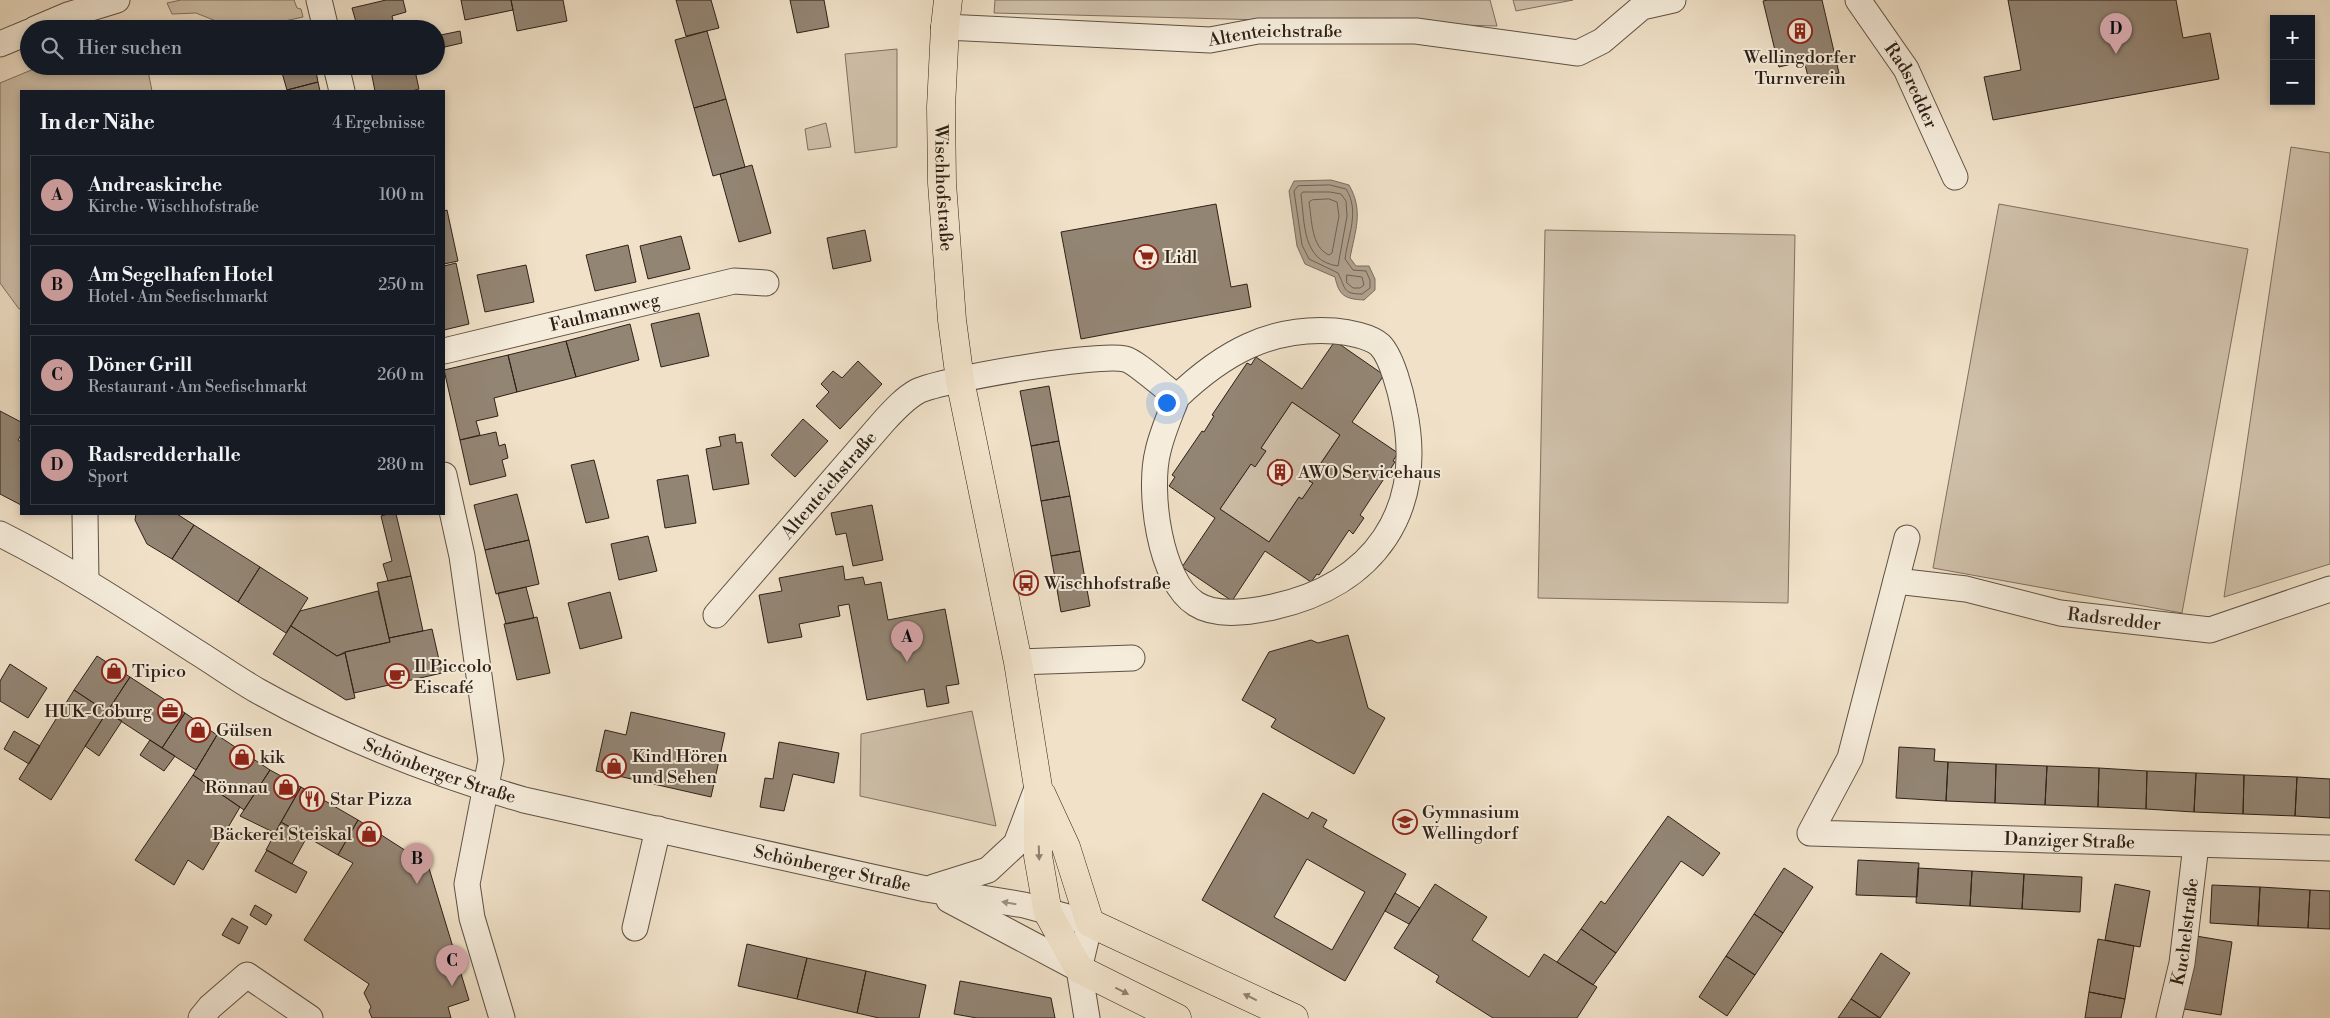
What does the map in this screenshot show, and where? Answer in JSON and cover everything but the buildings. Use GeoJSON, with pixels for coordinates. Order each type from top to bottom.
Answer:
{"type":"FeatureCollection","features":[{"type":"Feature","properties":{"kind":"main road","name":"Wischhofstraße"},"geometry":{"type":"LineString","coordinates":[[948,0],[941,107],[942,183],[948,279],[960,380],[1018,662],[1038,787],[1038,856],[1048,913],[1079,969]]}},
{"type":"Feature","properties":{"kind":"main road"},"geometry":{"type":"LineString","coordinates":[[1038,787],[1066,847],[1090,923]]}},
{"type":"Feature","properties":{"kind":"main road","name":"Schönberger Straße"},"geometry":{"type":"LineString","coordinates":[[1090,923],[1294,1018]]}},
{"type":"Feature","properties":{"kind":"main road","name":"Schönberger Straße"},"geometry":{"type":"LineString","coordinates":[[1079,969],[1177,1018]]}},
{"type":"Feature","properties":{"kind":"street"},"geometry":{"type":"LineString","coordinates":[[56,20],[117,0]]}},
{"type":"Feature","properties":{"kind":"street"},"geometry":{"type":"LineString","coordinates":[[319,0],[324,20]]}},
{"type":"Feature","properties":{"kind":"street","name":"Altenteichstraße"},"geometry":{"type":"LineString","coordinates":[[945,27],[1210,40],[1258,31],[1416,31],[1578,53],[1602,42],[1642,6],[1673,0]]}},
{"type":"Feature","properties":{"kind":"street","name":"Radsredder"},"geometry":{"type":"LineString","coordinates":[[1858,0],[1906,70],[1955,177]]}},
{"type":"Feature","properties":{"kind":"street"},"geometry":{"type":"LineString","coordinates":[[0,44],[20,36]]}},
{"type":"Feature","properties":{"kind":"street"},"geometry":{"type":"LineString","coordinates":[[338,75],[342,90]]}},
{"type":"Feature","properties":{"kind":"street","name":"Faulmannweg"},"geometry":{"type":"LineString","coordinates":[[445,351],[734,281],[766,282]]}},
{"type":"Feature","properties":{"kind":"street"},"geometry":{"type":"LineString","coordinates":[[1323,330],[1351,332],[1380,345],[1394,370],[1409,430],[1410,464],[1406,494],[1396,522],[1380,545],[1354,570],[1331,586],[1304,599],[1272,607],[1241,611],[1213,610],[1196,604],[1180,590],[1168,570],[1155,501],[1158,452],[1177,397],[1216,364],[1258,340],[1292,332],[1323,330]]}},
{"type":"Feature","properties":{"kind":"street"},"geometry":{"type":"LineString","coordinates":[[960,380],[1113,357],[1128,359],[1177,397]]}},
{"type":"Feature","properties":{"kind":"street","name":"Altenteichstraße"},"geometry":{"type":"LineString","coordinates":[[716,615],[895,409],[918,392],[935,384],[960,380]]}},
{"type":"Feature","properties":{"kind":"street"},"geometry":{"type":"LineString","coordinates":[[445,480],[462,556],[491,760],[487,789],[467,884],[472,918],[502,1018]]}},
{"type":"Feature","properties":{"kind":"street"},"geometry":{"type":"LineString","coordinates":[[85,515],[86,581]]}},
{"type":"Feature","properties":{"kind":"street","name":"Schönberger Straße"},"geometry":{"type":"LineString","coordinates":[[0,534],[37,552],[86,581],[257,690],[294,710],[381,751],[487,789],[524,800],[926,889],[1024,905],[1090,923]]}},
{"type":"Feature","properties":{"kind":"street"},"geometry":{"type":"LineString","coordinates":[[1896,581],[1907,538]]}},
{"type":"Feature","properties":{"kind":"street","name":"Radsredder"},"geometry":{"type":"LineString","coordinates":[[1896,581],[1966,590],[2060,613],[2210,630],[2330,589]]}},
{"type":"Feature","properties":{"kind":"street","name":"Danziger Straße"},"geometry":{"type":"LineString","coordinates":[[1896,581],[1850,758],[1810,833],[2330,848]]}},
{"type":"Feature","properties":{"kind":"street"},"geometry":{"type":"LineString","coordinates":[[1018,662],[1132,658]]}},
{"type":"Feature","properties":{"kind":"street","name":"Schönberger Straße"},"geometry":{"type":"LineString","coordinates":[[926,889],[988,870],[1016,844],[1038,787]]}},
{"type":"Feature","properties":{"kind":"street"},"geometry":{"type":"LineString","coordinates":[[635,928],[658,829]]}},
{"type":"Feature","properties":{"kind":"street","name":"Kuchelstraße"},"geometry":{"type":"LineString","coordinates":[[2169,1018],[2182,963],[2196,845]]}},
{"type":"Feature","properties":{"kind":"street","name":"Schönberger Straße"},"geometry":{"type":"LineString","coordinates":[[926,889],[1079,969]]}},
{"type":"Feature","properties":{"kind":"street"},"geometry":{"type":"LineString","coordinates":[[1079,969],[1090,923]]}},
{"type":"Feature","properties":{"kind":"street","name":"Wischhofstraße"},"geometry":{"type":"LineString","coordinates":[[1079,969],[1087,1018]]}},
{"type":"Feature","properties":{"kind":"street"},"geometry":{"type":"LineString","coordinates":[[201,1018],[210,1007],[247,975],[310,1018]]}},
{"type":"Feature","properties":{"kind":"shaded area"},"geometry":{"type":"Polygon","coordinates":[[[181,0],[294,0],[297,8],[301,9],[303,17],[289,20],[214,20],[196,13],[172,14],[167,3],[181,0]]]}},
{"type":"Feature","properties":{"kind":"shaded area"},"geometry":{"type":"Polygon","coordinates":[[[995,0],[1490,0],[1497,26],[994,13],[995,0]]]}},
{"type":"Feature","properties":{"kind":"shaded area"},"geometry":{"type":"Polygon","coordinates":[[[1513,0],[1573,0],[1516,11],[1513,0]]]}},
{"type":"Feature","properties":{"kind":"shaded area"},"geometry":{"type":"Polygon","coordinates":[[[897,49],[897,147],[855,153],[845,54],[897,49]]]}},
{"type":"Feature","properties":{"kind":"shaded area"},"geometry":{"type":"Polygon","coordinates":[[[20,75],[149,75],[152,90],[20,90],[20,309],[0,283],[0,83],[20,75]]]}},
{"type":"Feature","properties":{"kind":"shaded area"},"geometry":{"type":"Polygon","coordinates":[[[826,123],[831,147],[808,150],[805,129],[826,123]]]}},
{"type":"Feature","properties":{"kind":"shaded area"},"geometry":{"type":"Polygon","coordinates":[[[2291,147],[2330,153],[2330,564],[2224,597],[2291,147]]]}},
{"type":"Feature","properties":{"kind":"shaded area"},"geometry":{"type":"Polygon","coordinates":[[[1999,204],[2248,249],[2182,613],[1933,568],[1999,204]]]}},
{"type":"Feature","properties":{"kind":"shaded area"},"geometry":{"type":"Polygon","coordinates":[[[1545,230],[1795,235],[1788,603],[1538,598],[1545,230]]]}},
{"type":"Feature","properties":{"kind":"shaded area"},"geometry":{"type":"Polygon","coordinates":[[[1292,402],[1340,435],[1309,480],[1313,483],[1302,499],[1299,497],[1269,542],[1220,509],[1251,464],[1255,466],[1265,451],[1261,448],[1292,402]]]}},
{"type":"Feature","properties":{"kind":"shaded area"},"geometry":{"type":"Polygon","coordinates":[[[972,711],[996,826],[860,796],[861,734],[972,711]]]}},
{"type":"Feature","properties":{"kind":"water"},"geometry":{"type":"Polygon","coordinates":[[[1331,180],[1349,185],[1354,194],[1357,221],[1350,258],[1356,266],[1369,266],[1375,279],[1375,290],[1364,300],[1352,299],[1344,295],[1335,277],[1305,264],[1297,246],[1289,191],[1294,181],[1331,180]]]}},
{"type":"Feature","properties":{"kind":"place","name":"Wellingdorfer Turnverein"},"geometry":{"type":"Point","coordinates":[1800,31]}},
{"type":"Feature","properties":{"kind":"place","name":"Radsredderhalle"},"geometry":{"type":"Point","coordinates":[2116,54]}},
{"type":"Feature","properties":{"kind":"place","name":"Lidl"},"geometry":{"type":"Point","coordinates":[1146,257]}},
{"type":"Feature","properties":{"kind":"place","name":"AWO Servicehaus"},"geometry":{"type":"Point","coordinates":[1280,472]}},
{"type":"Feature","properties":{"kind":"place","name":"Wischhofstraße"},"geometry":{"type":"Point","coordinates":[1026,583]}},
{"type":"Feature","properties":{"kind":"place","name":"Andreaskirche"},"geometry":{"type":"Point","coordinates":[907,662]}},
{"type":"Feature","properties":{"kind":"place","name":"Tipico"},"geometry":{"type":"Point","coordinates":[114,671]}},
{"type":"Feature","properties":{"kind":"place","name":"Il Piccolo Eiscafé"},"geometry":{"type":"Point","coordinates":[397,676]}},
{"type":"Feature","properties":{"kind":"place","name":"HUK-Coburg"},"geometry":{"type":"Point","coordinates":[170,711]}},
{"type":"Feature","properties":{"kind":"place","name":"Gülsen"},"geometry":{"type":"Point","coordinates":[198,730]}},
{"type":"Feature","properties":{"kind":"place","name":"kik"},"geometry":{"type":"Point","coordinates":[242,757]}},
{"type":"Feature","properties":{"kind":"place","name":"Kind Hören und Sehen"},"geometry":{"type":"Point","coordinates":[614,766]}},
{"type":"Feature","properties":{"kind":"place","name":"Rönnau"},"geometry":{"type":"Point","coordinates":[286,787]}},
{"type":"Feature","properties":{"kind":"place","name":"Star Pizza"},"geometry":{"type":"Point","coordinates":[312,799]}},
{"type":"Feature","properties":{"kind":"place","name":"Gymnasium Wellingdorf"},"geometry":{"type":"Point","coordinates":[1405,822]}},
{"type":"Feature","properties":{"kind":"place","name":"Bäckerei Steiskal"},"geometry":{"type":"Point","coordinates":[369,834]}},
{"type":"Feature","properties":{"kind":"place","name":"Am Segelhafen Hotel"},"geometry":{"type":"Point","coordinates":[417,884]}},
{"type":"Feature","properties":{"kind":"place","name":"Döner Grill"},"geometry":{"type":"Point","coordinates":[452,986]}}]}
